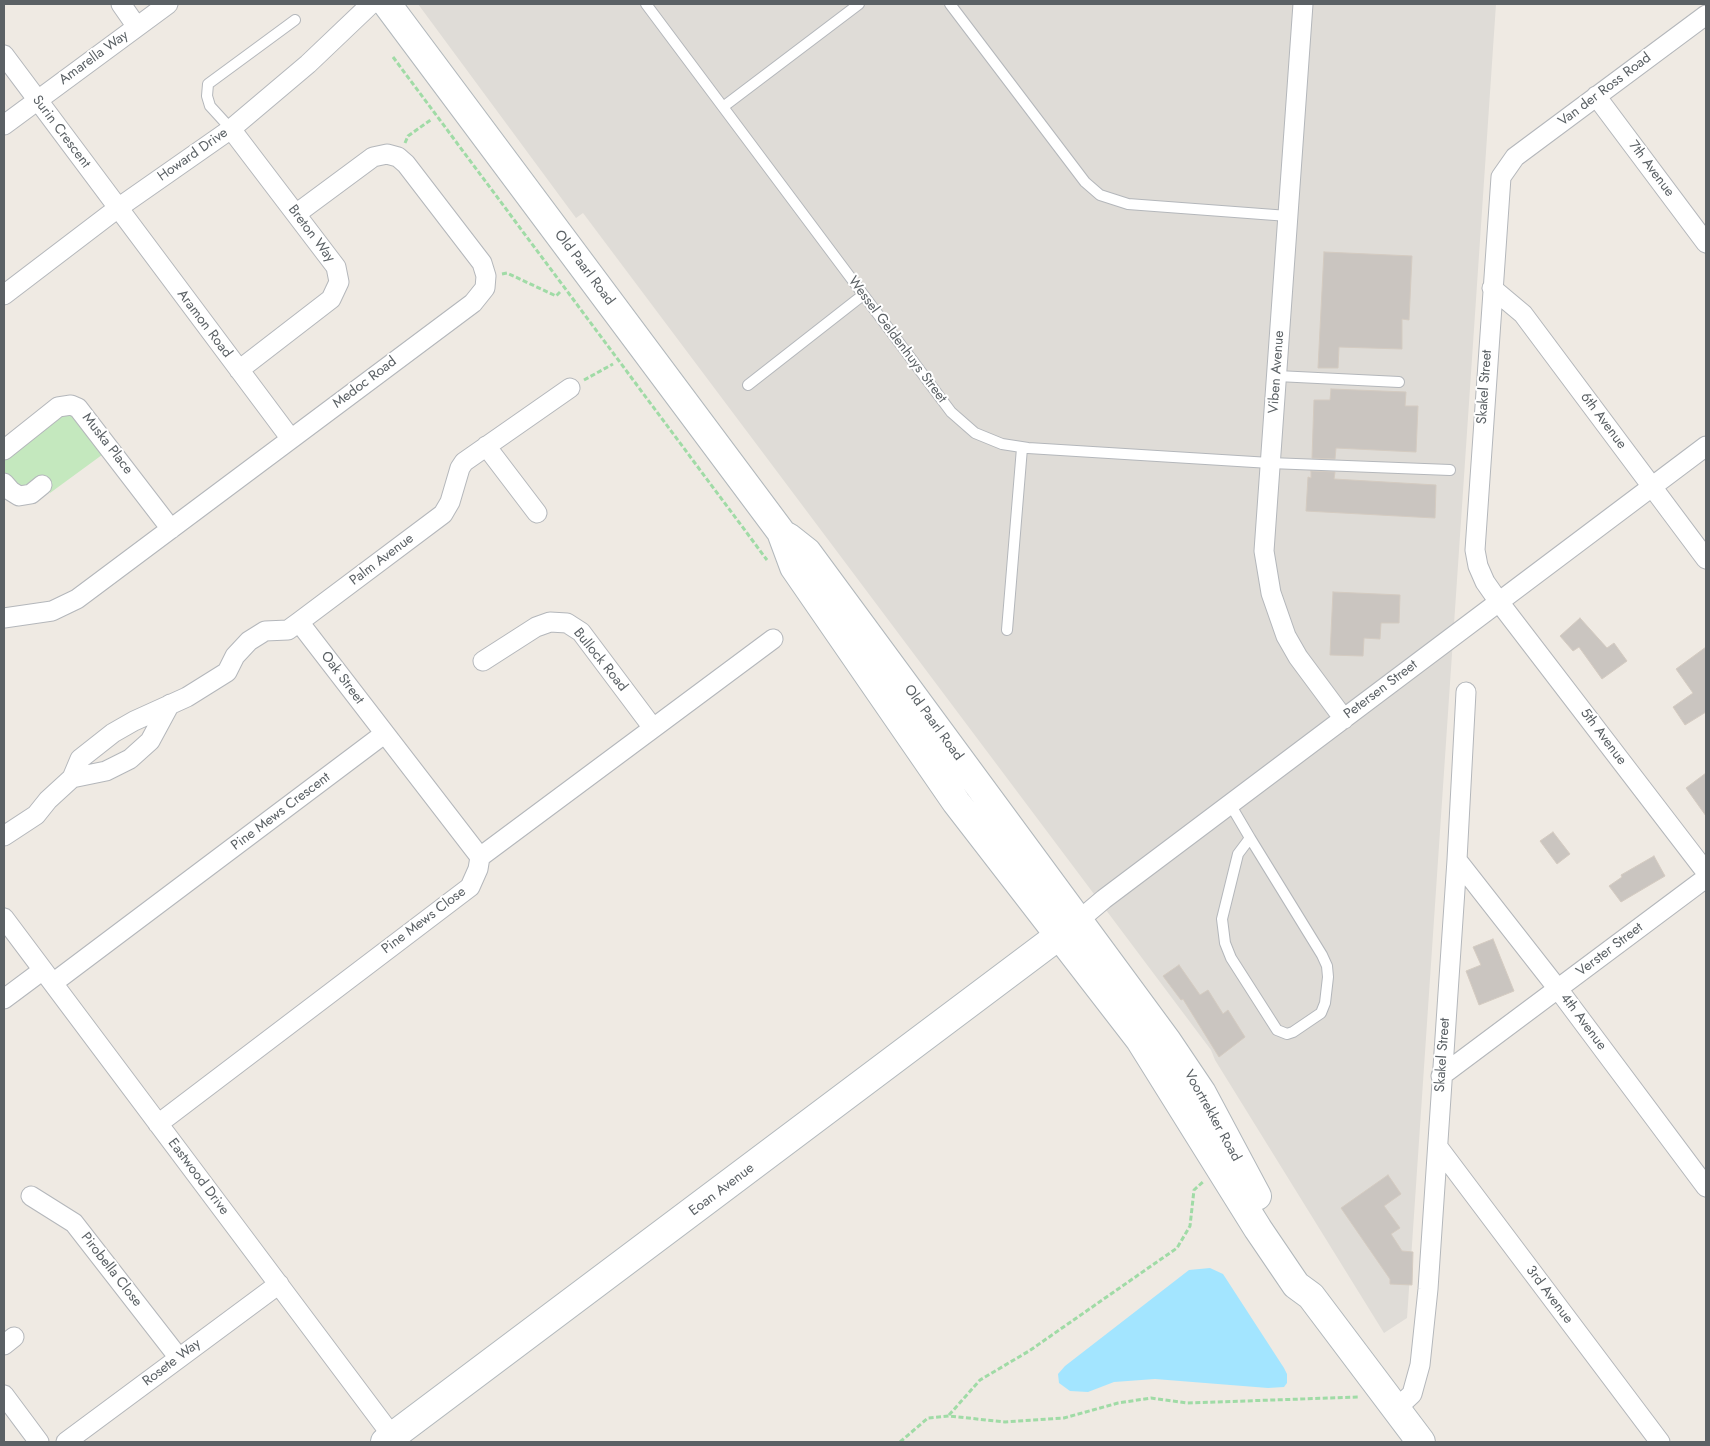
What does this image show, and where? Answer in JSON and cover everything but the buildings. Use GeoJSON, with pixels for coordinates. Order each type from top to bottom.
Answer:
{"type":"FeatureCollection","features":[{"type":"Feature","properties":{"kind":"main road","name":"Old Paarl Road"},"geometry":{"type":"LineString","coordinates":[[387,4],[781,532],[799,574],[956,802],[1068,928]]}},
{"type":"Feature","properties":{"kind":"main road","name":"Voortrekker Road"},"geometry":{"type":"LineString","coordinates":[[1068,928],[1167,1041],[1202,1094],[1225,1139],[1305,1276],[1312,1296],[1421,1442]]}},
{"type":"Feature","properties":{"kind":"main road","name":"Eoan Avenue"},"geometry":{"type":"LineString","coordinates":[[389,1439],[1068,928]]}},
{"type":"Feature","properties":{"kind":"street","name":"Amarella Way"},"geometry":{"type":"LineString","coordinates":[[121,4],[137,27]]}},
{"type":"Feature","properties":{"kind":"street","name":"Amarella Way"},"geometry":{"type":"LineString","coordinates":[[4,125],[168,4]]}},
{"type":"Feature","properties":{"kind":"street","name":"Howard Drive"},"geometry":{"type":"LineString","coordinates":[[4,295],[118,208],[231,129],[308,64],[371,4]]}},
{"type":"Feature","properties":{"kind":"street","name":"Viben Avenue"},"geometry":{"type":"LineString","coordinates":[[1302,4],[1264,550],[1271,593],[1286,636],[1298,657],[1344,719]]}},
{"type":"Feature","properties":{"kind":"street","name":"Van der Ross Road"},"geometry":{"type":"LineString","coordinates":[[1506,167],[1596,96],[1706,15]]}},
{"type":"Feature","properties":{"kind":"street","name":"Surin Crescent"},"geometry":{"type":"LineString","coordinates":[[4,55],[118,208]]}},
{"type":"Feature","properties":{"kind":"street","name":"7th Avenue"},"geometry":{"type":"LineString","coordinates":[[1596,96],[1706,243]]}},
{"type":"Feature","properties":{"kind":"street","name":"Breton Way"},"geometry":{"type":"LineString","coordinates":[[231,129],[336,267],[338,274],[338,288],[332,299],[239,370]]}},
{"type":"Feature","properties":{"kind":"street"},"geometry":{"type":"LineString","coordinates":[[296,214],[373,157],[387,154],[398,157],[406,164],[482,263],[486,276]]}},
{"type":"Feature","properties":{"kind":"street","name":"Skakel Street"},"geometry":{"type":"LineString","coordinates":[[1499,602],[1478,566],[1475,550],[1499,189],[1506,167]]}},
{"type":"Feature","properties":{"kind":"street","name":"Aramon Road"},"geometry":{"type":"LineString","coordinates":[[118,208],[291,439]]}},
{"type":"Feature","properties":{"kind":"street","name":"Medoc Road"},"geometry":{"type":"LineString","coordinates":[[4,618],[52,610],[66,605],[171,529],[478,298],[484,288],[486,276]]}},
{"type":"Feature","properties":{"kind":"street","name":"6th Avenue"},"geometry":{"type":"LineString","coordinates":[[1492,288],[1523,314],[1706,559]]}},
{"type":"Feature","properties":{"kind":"street","name":"Palm Avenue"},"geometry":{"type":"LineString","coordinates":[[4,836],[36,815],[72,778],[80,759],[114,733],[134,721],[187,697],[226,672],[235,656],[250,641],[265,631],[288,630],[443,514],[450,502],[462,465],[486,446],[570,388]]}},
{"type":"Feature","properties":{"kind":"street","name":"Muska Place"},"geometry":{"type":"LineString","coordinates":[[4,450],[58,407],[64,405],[78,408],[171,529]]}},
{"type":"Feature","properties":{"kind":"street"},"geometry":{"type":"LineString","coordinates":[[486,446],[537,513]]}},
{"type":"Feature","properties":{"kind":"street","name":"Petersen Street"},"geometry":{"type":"LineString","coordinates":[[1068,928],[1706,446]]}},
{"type":"Feature","properties":{"kind":"street"},"geometry":{"type":"LineString","coordinates":[[4,483],[11,491],[20,496],[31,494],[42,485]]}},
{"type":"Feature","properties":{"kind":"street","name":"5th Avenue"},"geometry":{"type":"LineString","coordinates":[[1499,602],[1706,872]]}},
{"type":"Feature","properties":{"kind":"street","name":"Oak Street"},"geometry":{"type":"LineString","coordinates":[[299,622],[384,734]]}},
{"type":"Feature","properties":{"kind":"street","name":"Bullock Road"},"geometry":{"type":"LineString","coordinates":[[483,661],[536,627],[550,622],[567,623],[581,632],[653,728]]}},
{"type":"Feature","properties":{"kind":"street"},"geometry":{"type":"LineString","coordinates":[[384,734],[480,857],[772,638]]}},
{"type":"Feature","properties":{"kind":"street","name":"Skakel Street"},"geometry":{"type":"LineString","coordinates":[[1396,1409],[1412,1394],[1420,1365],[1428,1289],[1457,860],[1466,692]]}},
{"type":"Feature","properties":{"kind":"street"},"geometry":{"type":"LineString","coordinates":[[72,778],[106,771],[133,756],[150,741],[170,704]]}},
{"type":"Feature","properties":{"kind":"street"},"geometry":{"type":"LineString","coordinates":[[114,733],[133,756]]}},
{"type":"Feature","properties":{"kind":"street","name":"Pine Mews Crescent"},"geometry":{"type":"LineString","coordinates":[[4,999],[48,976],[384,734]]}},
{"type":"Feature","properties":{"kind":"street","name":"Pine Mews Close"},"geometry":{"type":"LineString","coordinates":[[158,1124],[470,886],[478,869],[480,857]]}},
{"type":"Feature","properties":{"kind":"street","name":"4th Avenue"},"geometry":{"type":"LineString","coordinates":[[1457,860],[1558,989],[1706,1187]]}},
{"type":"Feature","properties":{"kind":"street","name":"Verster Street"},"geometry":{"type":"LineString","coordinates":[[1441,1076],[1706,878]]}},
{"type":"Feature","properties":{"kind":"street","name":"Eastwood Drive"},"geometry":{"type":"LineString","coordinates":[[4,918],[279,1284],[389,1439]]}},
{"type":"Feature","properties":{"kind":"street","name":"3rd Avenue"},"geometry":{"type":"LineString","coordinates":[[1438,1147],[1660,1442]]}},
{"type":"Feature","properties":{"kind":"street","name":"Pirobella Close"},"geometry":{"type":"LineString","coordinates":[[31,1196],[74,1223],[179,1358]]}},
{"type":"Feature","properties":{"kind":"street","name":"Rosete Way"},"geometry":{"type":"LineString","coordinates":[[66,1442],[279,1284]]}},
{"type":"Feature","properties":{"kind":"street"},"geometry":{"type":"LineString","coordinates":[[4,1395],[39,1442]]}},
{"type":"Feature","properties":{"kind":"lane","name":"Wessel Geldenhuys Street"},"geometry":{"type":"LineString","coordinates":[[646,4],[957,418],[989,440],[1022,448],[1270,463],[1450,470]]}},
{"type":"Feature","properties":{"kind":"lane"},"geometry":{"type":"LineString","coordinates":[[723,106],[859,4]]}},
{"type":"Feature","properties":{"kind":"lane"},"geometry":{"type":"LineString","coordinates":[[950,4],[1085,182],[1100,194],[1128,204],[1288,216]]}},
{"type":"Feature","properties":{"kind":"lane"},"geometry":{"type":"LineString","coordinates":[[231,129],[210,106],[207,96],[208,84],[295,20]]}},
{"type":"Feature","properties":{"kind":"lane"},"geometry":{"type":"LineString","coordinates":[[748,385],[863,295]]}},
{"type":"Feature","properties":{"kind":"lane"},"geometry":{"type":"LineString","coordinates":[[1277,376],[1399,382]]}},
{"type":"Feature","properties":{"kind":"lane"},"geometry":{"type":"LineString","coordinates":[[1007,630],[1022,448]]}},
{"type":"Feature","properties":{"kind":"lane"},"geometry":{"type":"LineString","coordinates":[[1230,804],[1327,966],[1328,977],[1325,1003],[1320,1013],[1293,1032],[1287,1034],[1277,1030],[1231,958],[1222,932],[1222,920],[1236,862],[1243,846],[1250,838]]}},
{"type":"Feature","properties":{"kind":"path"},"geometry":{"type":"LineString","coordinates":[[393,57],[773,568]]}},
{"type":"Feature","properties":{"kind":"path"},"geometry":{"type":"LineString","coordinates":[[398,157],[408,136],[432,119]]}},
{"type":"Feature","properties":{"kind":"path"},"geometry":{"type":"LineString","coordinates":[[486,276],[507,274],[556,296],[560,292]]}},
{"type":"Feature","properties":{"kind":"path"},"geometry":{"type":"LineString","coordinates":[[570,388],[613,364]]}},
{"type":"Feature","properties":{"kind":"path"},"geometry":{"type":"LineString","coordinates":[[949,1416],[980,1380],[1028,1351],[1177,1248],[1190,1226],[1194,1190],[1206,1179]]}},
{"type":"Feature","properties":{"kind":"path"},"geometry":{"type":"LineString","coordinates":[[900,1442],[928,1418],[949,1416],[1005,1422],[1064,1418],[1118,1403],[1151,1398],[1187,1403],[1359,1397]]}},
{"type":"Feature","properties":{"kind":"shaded area"},"geometry":{"type":"Polygon","coordinates":[[[418,4],[1496,4],[1407,1318],[1384,1333],[1215,1060],[1211,1050],[583,213],[576,218],[418,4]]]}},
{"type":"Feature","properties":{"kind":"green space"},"geometry":{"type":"Polygon","coordinates":[[[70,411],[106,452],[50,493],[40,480],[21,488],[4,474],[4,457],[57,414],[70,411]]]}},
{"type":"Feature","properties":{"kind":"water"},"geometry":{"type":"Polygon","coordinates":[[[1210,1268],[1223,1274],[1284,1368],[1287,1374],[1287,1383],[1284,1387],[1268,1388],[1155,1379],[1114,1382],[1088,1392],[1070,1391],[1059,1383],[1058,1374],[1065,1366],[1189,1270],[1210,1268]]]}}]}
